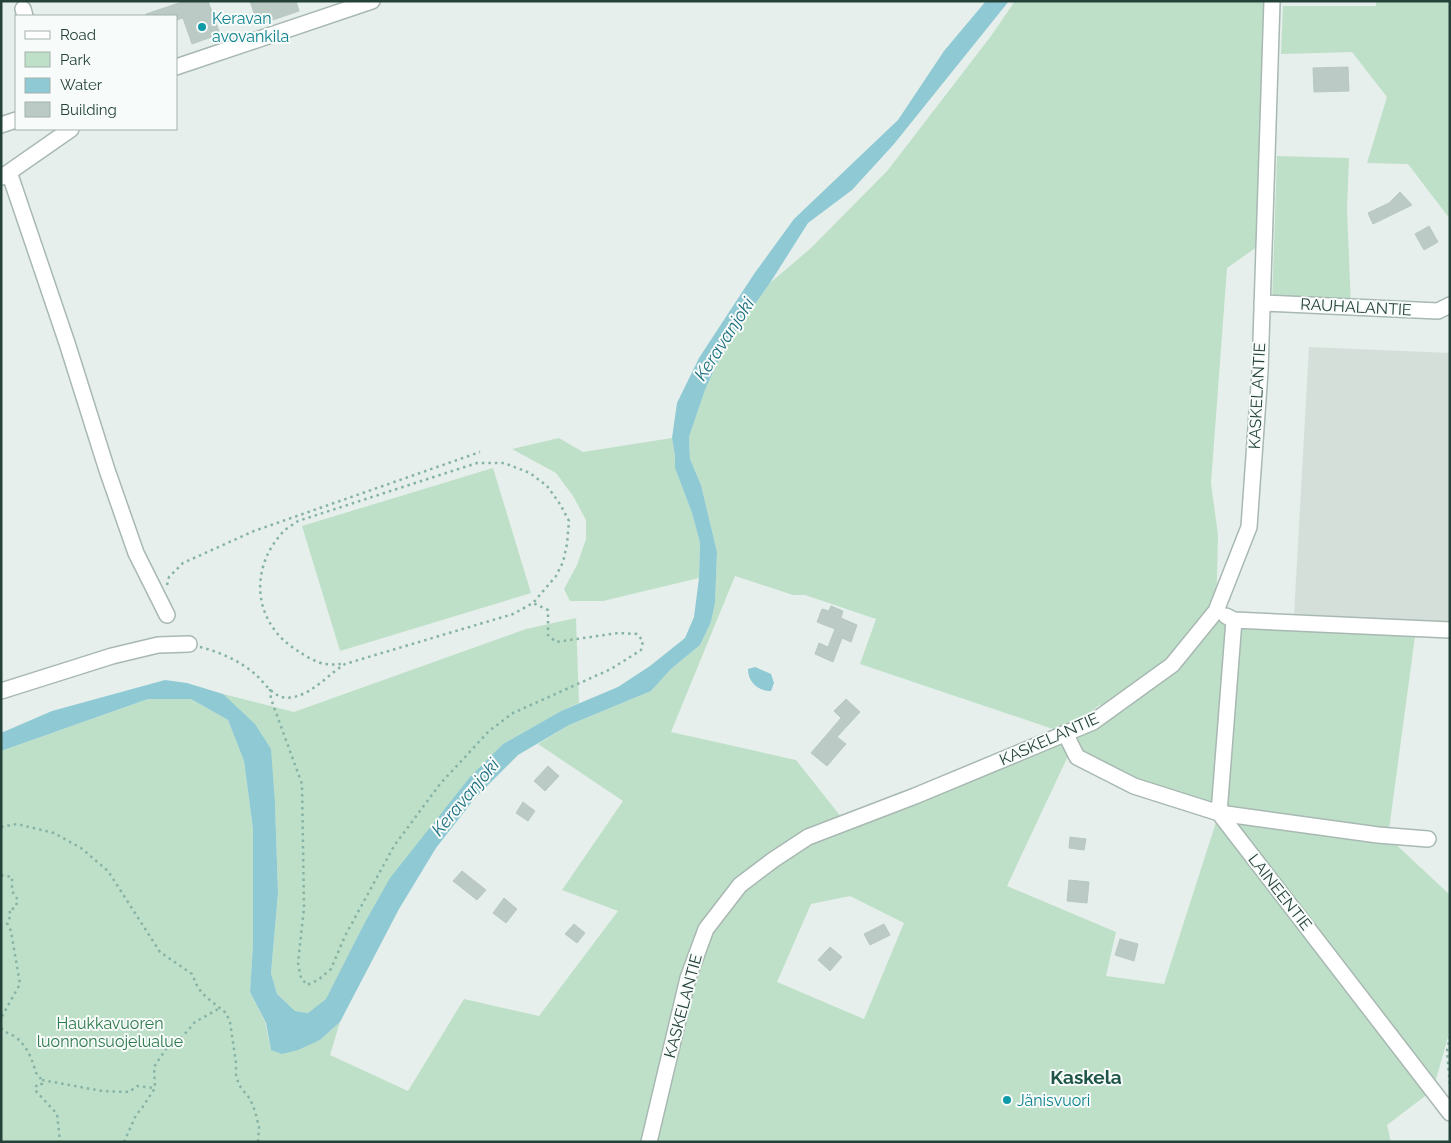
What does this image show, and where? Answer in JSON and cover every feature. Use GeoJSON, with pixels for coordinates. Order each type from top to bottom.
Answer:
{"type":"FeatureCollection","features":[{"type":"Feature","properties":{"kind":"street"},"geometry":{"type":"LineString","coordinates":[[178,66],[372,1]]}},
{"type":"Feature","properties":{"kind":"street","name":"KASKELANTIE"},"geometry":{"type":"LineString","coordinates":[[649,1142],[688,978],[706,929],[740,885],[808,837],[915,796],[1093,722],[1172,664],[1216,611],[1249,527],[1260,371],[1272,1]]}},
{"type":"Feature","properties":{"kind":"street"},"geometry":{"type":"LineString","coordinates":[[1,125],[15,120]]}},
{"type":"Feature","properties":{"kind":"street"},"geometry":{"type":"LineString","coordinates":[[48,145],[54,136],[55,130]]}},
{"type":"Feature","properties":{"kind":"street"},"geometry":{"type":"LineString","coordinates":[[70,130],[5,175],[68,343],[107,470],[136,553],[167,615]]}},
{"type":"Feature","properties":{"kind":"street","name":"RAUHALANTIE"},"geometry":{"type":"LineString","coordinates":[[1262,303],[1438,311],[1450,305]]}},
{"type":"Feature","properties":{"kind":"street"},"geometry":{"type":"LineString","coordinates":[[1216,611],[1234,620],[1450,630]]}},
{"type":"Feature","properties":{"kind":"street"},"geometry":{"type":"LineString","coordinates":[[1219,813],[1234,620]]}},
{"type":"Feature","properties":{"kind":"street"},"geometry":{"type":"LineString","coordinates":[[1433,630],[1450,620]]}},
{"type":"Feature","properties":{"kind":"street"},"geometry":{"type":"LineString","coordinates":[[1,691],[112,656],[158,645],[189,644]]}},
{"type":"Feature","properties":{"kind":"street"},"geometry":{"type":"LineString","coordinates":[[1065,733],[1077,757],[1134,786],[1219,813],[1378,835],[1428,839]]}},
{"type":"Feature","properties":{"kind":"street","name":"LAINEENTIE"},"geometry":{"type":"LineString","coordinates":[[1219,813],[1450,1113]]}},
{"type":"Feature","properties":{"kind":"path"},"geometry":{"type":"LineString","coordinates":[[167,586],[169,577],[183,563],[254,531],[480,452]]}},
{"type":"Feature","properties":{"kind":"path"},"geometry":{"type":"LineString","coordinates":[[189,644],[232,658],[255,674],[270,689],[282,697],[295,697],[308,692],[330,673],[345,664],[513,614],[533,603],[556,576],[563,562],[569,521],[547,486],[530,474],[504,463],[477,463],[298,521],[283,531],[269,550],[260,577],[260,599],[271,627],[287,645],[309,658],[324,664],[345,664]]}},
{"type":"Feature","properties":{"kind":"path"},"geometry":{"type":"LineString","coordinates":[[270,689],[271,700],[302,784],[304,908],[298,963],[301,978],[307,985],[318,980],[331,969],[345,936],[394,846],[440,784],[489,731],[513,713],[611,669],[641,650],[644,641],[637,634],[618,633],[556,642],[548,635],[548,610],[533,603]]}},
{"type":"Feature","properties":{"kind":"path"},"geometry":{"type":"LineString","coordinates":[[1,827],[17,824],[54,833],[81,848],[108,871],[160,952],[192,974],[198,988],[226,1013],[230,1022],[236,1075],[239,1085],[250,1099],[256,1111],[259,1127],[258,1142]]}},
{"type":"Feature","properties":{"kind":"path"},"geometry":{"type":"LineString","coordinates":[[1,875],[12,877],[12,892],[18,900],[15,908],[9,910],[10,915],[7,923],[11,931],[20,984],[1,1018]]}},
{"type":"Feature","properties":{"kind":"path"},"geometry":{"type":"LineString","coordinates":[[124,1142],[136,1115],[155,1088],[154,1067],[168,1046],[183,1036],[195,1022],[220,1008]]}},
{"type":"Feature","properties":{"kind":"path"},"geometry":{"type":"LineString","coordinates":[[1,1028],[4,1032],[26,1045],[42,1084],[37,1084],[35,1090],[57,1114],[60,1142]]}},
{"type":"Feature","properties":{"kind":"path"},"geometry":{"type":"LineString","coordinates":[[1450,1036],[1447,1051],[1450,1086]]}},
{"type":"Feature","properties":{"kind":"path"},"geometry":{"type":"LineString","coordinates":[[41,1080],[102,1091],[129,1092],[137,1086],[155,1088]]}},
{"type":"Feature","properties":{"kind":"shaded area"},"geometry":{"type":"Polygon","coordinates":[[[1309,347],[1450,353],[1450,624],[1294,614],[1309,347]]]}},
{"type":"Feature","properties":{"kind":"green space","name":"Haukkavuoren luonnonsuojelualue"},"geometry":{"type":"Polygon","coordinates":[[[1015,1],[1272,1],[1264,242],[1227,268],[1211,483],[1218,535],[1216,620],[1416,629],[1388,837],[1450,895],[1450,1030],[1433,1090],[1387,1125],[1391,1142],[1,1142],[1,751],[148,699],[191,699],[228,720],[244,761],[253,829],[253,944],[250,992],[265,1022],[271,1050],[320,1040],[340,1022],[330,1055],[408,1091],[464,999],[539,1016],[618,911],[562,890],[623,801],[538,744],[569,725],[651,691],[671,669],[700,645],[711,622],[715,603],[717,552],[701,485],[690,459],[689,437],[705,390],[724,348],[770,283],[811,248],[888,170],[991,36],[1015,1]],[[735,576],[671,732],[796,760],[846,823],[1056,737],[1069,754],[1007,886],[1116,932],[1106,976],[1164,984],[1219,813],[1077,757],[1065,733],[860,664],[876,619],[805,595],[793,595],[735,576]],[[1132,693],[1098,706],[1067,732],[1132,693]],[[850,896],[811,904],[777,982],[864,1019],[904,923],[850,896]]]}},
{"type":"Feature","properties":{"kind":"green space"},"geometry":{"type":"Polygon","coordinates":[[[1376,1],[1450,1],[1450,219],[1408,164],[1367,163],[1387,97],[1352,52],[1281,54],[1283,6],[1376,6],[1376,1]]]}},
{"type":"Feature","properties":{"kind":"green space"},"geometry":{"type":"Polygon","coordinates":[[[1277,156],[1349,158],[1347,209],[1351,307],[1272,303],[1277,156]]]}},
{"type":"Feature","properties":{"kind":"green space"},"geometry":{"type":"Polygon","coordinates":[[[559,438],[583,452],[672,438],[675,468],[692,513],[700,543],[699,578],[603,601],[570,601],[564,589],[577,565],[586,539],[586,520],[573,496],[556,473],[512,449],[559,438]]]}},
{"type":"Feature","properties":{"kind":"green space"},"geometry":{"type":"Polygon","coordinates":[[[493,468],[531,593],[340,651],[302,526],[493,468]]]}},
{"type":"Feature","properties":{"kind":"green space"},"geometry":{"type":"Polygon","coordinates":[[[576,618],[579,703],[561,711],[503,744],[364,924],[327,999],[308,1013],[295,1011],[277,994],[271,973],[278,893],[275,804],[223,694],[294,712],[526,629],[576,618]]]}},
{"type":"Feature","properties":{"kind":"water","name":"Keravanjoki"},"geometry":{"type":"Polygon","coordinates":[[[986,1],[1009,1],[894,144],[852,190],[808,223],[770,283],[724,348],[705,390],[689,437],[690,459],[701,485],[717,552],[715,603],[711,622],[700,645],[671,669],[651,691],[569,725],[518,755],[475,798],[436,848],[399,909],[340,1022],[320,1040],[298,1050],[282,1054],[271,1050],[266,1023],[250,992],[253,944],[253,829],[244,761],[228,720],[191,699],[148,699],[1,751],[1,733],[52,711],[165,680],[187,683],[223,694],[255,724],[271,749],[278,893],[271,973],[277,994],[295,1011],[308,1013],[326,999],[390,878],[470,777],[503,744],[561,711],[618,687],[650,666],[685,638],[694,617],[699,578],[700,543],[692,513],[675,468],[672,438],[677,403],[699,358],[754,274],[794,219],[898,120],[944,51],[986,1]]]}},
{"type":"Feature","properties":{"kind":"water"},"geometry":{"type":"Polygon","coordinates":[[[755,667],[771,674],[774,683],[771,691],[762,690],[752,682],[748,669],[755,667]]]}},
{"type":"Feature","properties":{"kind":"building","name":"Keravan avovankila"},"geometry":{"type":"Polygon","coordinates":[[[185,1],[208,1],[220,34],[192,44],[183,18],[178,19],[178,15],[146,14],[185,1]]]}},
{"type":"Feature","properties":{"kind":"building","name":"Keravan avovankila"},"geometry":{"type":"Polygon","coordinates":[[[250,1],[296,1],[299,11],[258,25],[250,1]]]}},
{"type":"Feature","properties":{"kind":"building"},"geometry":{"type":"Polygon","coordinates":[[[1348,67],[1349,91],[1314,92],[1313,68],[1348,67]]]}},
{"type":"Feature","properties":{"kind":"building"},"geometry":{"type":"Polygon","coordinates":[[[1400,192],[1412,205],[1373,224],[1368,213],[1389,203],[1400,192]]]}},
{"type":"Feature","properties":{"kind":"building"},"geometry":{"type":"Polygon","coordinates":[[[1429,226],[1438,242],[1424,250],[1415,234],[1429,226]]]}},
{"type":"Feature","properties":{"kind":"building"},"geometry":{"type":"Polygon","coordinates":[[[831,606],[843,611],[841,618],[857,625],[851,642],[842,638],[833,662],[815,654],[819,643],[828,647],[835,629],[817,622],[822,609],[829,611],[831,606]]]}},
{"type":"Feature","properties":{"kind":"building"},"geometry":{"type":"Polygon","coordinates":[[[846,699],[860,712],[837,737],[846,744],[827,766],[811,753],[841,718],[834,711],[846,699]]]}},
{"type":"Feature","properties":{"kind":"building"},"geometry":{"type":"Polygon","coordinates":[[[548,766],[559,776],[545,791],[534,781],[548,766]]]}},
{"type":"Feature","properties":{"kind":"building"},"geometry":{"type":"Polygon","coordinates":[[[523,802],[535,811],[528,821],[516,813],[523,802]]]}},
{"type":"Feature","properties":{"kind":"building"},"geometry":{"type":"Polygon","coordinates":[[[1070,837],[1086,839],[1084,850],[1069,848],[1070,837]]]}},
{"type":"Feature","properties":{"kind":"building"},"geometry":{"type":"Polygon","coordinates":[[[462,871],[486,890],[477,900],[453,881],[462,871]]]}},
{"type":"Feature","properties":{"kind":"building"},"geometry":{"type":"Polygon","coordinates":[[[1069,880],[1089,882],[1087,903],[1067,901],[1069,880]]]}},
{"type":"Feature","properties":{"kind":"building"},"geometry":{"type":"Polygon","coordinates":[[[504,898],[517,909],[506,923],[493,913],[504,898]]]}},
{"type":"Feature","properties":{"kind":"building"},"geometry":{"type":"Polygon","coordinates":[[[574,924],[585,933],[577,943],[565,934],[574,924]]]}},
{"type":"Feature","properties":{"kind":"building"},"geometry":{"type":"Polygon","coordinates":[[[884,924],[890,935],[870,945],[864,934],[884,924]]]}},
{"type":"Feature","properties":{"kind":"building"},"geometry":{"type":"Polygon","coordinates":[[[1120,939],[1138,944],[1134,961],[1115,955],[1120,939]]]}},
{"type":"Feature","properties":{"kind":"building"},"geometry":{"type":"Polygon","coordinates":[[[830,947],[842,957],[830,971],[818,960],[830,947]]]}},
{"type":"Feature","properties":{"kind":"place","name":"Keravan avovankila"},"geometry":{"type":"Point","coordinates":[202,27]}},
{"type":"Feature","properties":{"kind":"place","name":"Jänisvuori"},"geometry":{"type":"Point","coordinates":[1007,1100]}},
{"type":"Feature","properties":{"kind":"district","name":"Kaskela"},"geometry":{"type":"Point","coordinates":[1086,1077]}}]}
